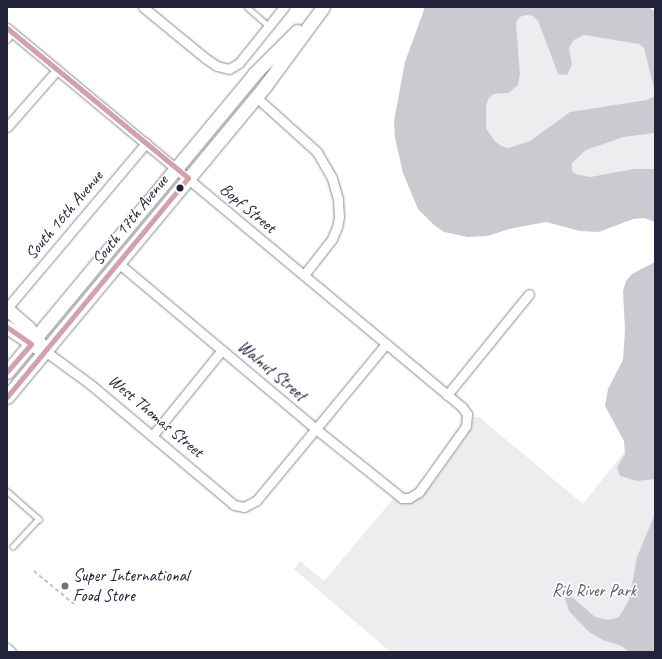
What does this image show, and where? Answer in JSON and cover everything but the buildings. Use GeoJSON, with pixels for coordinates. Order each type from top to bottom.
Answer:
{"type":"FeatureCollection","features":[{"type":"Feature","properties":{"kind":"main road","name":"South 17th Avenue"},"geometry":{"type":"LineString","coordinates":[[7,397],[256,97],[322,7]]}},
{"type":"Feature","properties":{"kind":"main road","name":"South 17th Avenue"},"geometry":{"type":"LineString","coordinates":[[7,372],[260,68],[322,7]]}},
{"type":"Feature","properties":{"kind":"main road","name":"West Thomas Street"},"geometry":{"type":"LineString","coordinates":[[7,308],[22,320],[34,341]]}},
{"type":"Feature","properties":{"kind":"main road","name":"West Thomas Street"},"geometry":{"type":"LineString","coordinates":[[7,327],[34,341],[45,351]]}},
{"type":"Feature","properties":{"kind":"street"},"geometry":{"type":"LineString","coordinates":[[143,7],[205,58],[223,68],[229,68],[239,63],[284,7]]}},
{"type":"Feature","properties":{"kind":"street","name":"Bopf Street"},"geometry":{"type":"LineString","coordinates":[[9,34],[57,70],[146,143],[462,407],[467,414],[466,426],[419,492],[409,498]]}},
{"type":"Feature","properties":{"kind":"street"},"geometry":{"type":"LineString","coordinates":[[7,127],[57,70]]}},
{"type":"Feature","properties":{"kind":"street"},"geometry":{"type":"LineString","coordinates":[[256,97],[317,152],[329,173],[338,199],[340,217],[338,227],[332,238],[304,275]]}},
{"type":"Feature","properties":{"kind":"street","name":"South 16th Avenue"},"geometry":{"type":"LineString","coordinates":[[7,308],[146,143]]}},
{"type":"Feature","properties":{"kind":"street","name":"Walnut Street"},"geometry":{"type":"LineString","coordinates":[[118,262],[316,429],[397,495],[402,498],[409,498]]}},
{"type":"Feature","properties":{"kind":"street"},"geometry":{"type":"LineString","coordinates":[[447,395],[529,294]]}},
{"type":"Feature","properties":{"kind":"street"},"geometry":{"type":"LineString","coordinates":[[316,429],[386,344]]}},
{"type":"Feature","properties":{"kind":"street"},"geometry":{"type":"LineString","coordinates":[[152,436],[222,350]]}},
{"type":"Feature","properties":{"kind":"street","name":"West Thomas Street"},"geometry":{"type":"LineString","coordinates":[[45,351],[90,384],[234,505],[244,508],[256,501],[316,429]]}},
{"type":"Feature","properties":{"kind":"street"},"geometry":{"type":"LineString","coordinates":[[7,648],[11,652]]}},
{"type":"Feature","properties":{"kind":"lane"},"geometry":{"type":"LineString","coordinates":[[247,7],[269,26]]}},
{"type":"Feature","properties":{"kind":"lane"},"geometry":{"type":"LineString","coordinates":[[7,491],[39,519],[13,547]]}},
{"type":"Feature","properties":{"kind":"path"},"geometry":{"type":"LineString","coordinates":[[34,571],[74,604]]}},
{"type":"Feature","properties":{"kind":"green space"},"geometry":{"type":"Polygon","coordinates":[[[526,15],[533,16],[538,21],[558,74],[567,75],[572,65],[569,48],[574,40],[584,35],[639,44],[644,48],[655,93],[653,97],[646,100],[570,112],[530,141],[508,148],[501,146],[494,140],[486,128],[486,105],[489,98],[494,94],[508,93],[520,74],[516,22],[520,17],[526,15]]]}},
{"type":"Feature","properties":{"kind":"green space"},"geometry":{"type":"Polygon","coordinates":[[[655,133],[655,169],[633,169],[590,177],[576,174],[572,171],[572,163],[586,150],[624,137],[655,133]]]}},
{"type":"Feature","properties":{"kind":"green space","name":"Rib River Park"},"geometry":{"type":"Polygon","coordinates":[[[655,413],[655,652],[390,652],[294,569],[300,561],[324,581],[393,499],[406,504],[422,496],[468,434],[474,417],[479,417],[583,504],[655,413]]]}},
{"type":"Feature","properties":{"kind":"shaded area"},"geometry":{"type":"Polygon","coordinates":[[[425,7],[649,7],[655,12],[655,93],[655,133],[624,137],[586,150],[572,163],[572,171],[576,174],[590,177],[633,169],[655,169],[655,222],[644,218],[633,219],[599,232],[580,231],[546,222],[509,229],[488,236],[468,237],[444,232],[434,225],[418,209],[403,173],[395,138],[394,121],[405,62],[425,7]],[[526,15],[520,17],[516,22],[520,74],[518,85],[508,93],[494,94],[489,98],[486,105],[486,128],[494,140],[501,146],[508,148],[530,141],[570,112],[646,100],[653,97],[655,93],[644,48],[639,44],[584,35],[574,40],[569,48],[572,65],[567,75],[558,74],[538,21],[533,16],[526,15]]]}},
{"type":"Feature","properties":{"kind":"shaded area"},"geometry":{"type":"Polygon","coordinates":[[[655,262],[655,479],[637,481],[620,476],[617,467],[625,454],[624,441],[605,406],[608,389],[623,360],[625,330],[623,291],[626,281],[632,274],[655,262]]]}},
{"type":"Feature","properties":{"kind":"shaded area"},"geometry":{"type":"Polygon","coordinates":[[[655,514],[655,652],[629,652],[622,646],[603,640],[589,632],[569,611],[565,598],[566,596],[571,596],[595,617],[609,620],[619,617],[629,600],[637,557],[655,514]]]}},
{"type":"Feature","properties":{"kind":"transit line"},"geometry":{"type":"LineString","coordinates":[[7,28],[188,178],[7,397]]}},
{"type":"Feature","properties":{"kind":"transit line"},"geometry":{"type":"LineString","coordinates":[[7,327],[31,344],[7,372]]}},
{"type":"Feature","properties":{"kind":"place","name":"Super International Food Store"},"geometry":{"type":"Point","coordinates":[65,586]}}]}
